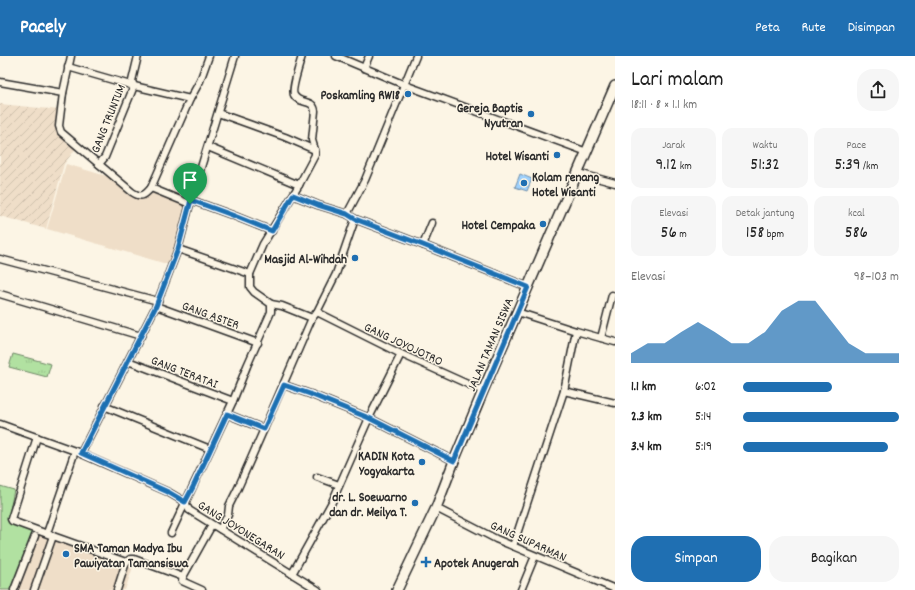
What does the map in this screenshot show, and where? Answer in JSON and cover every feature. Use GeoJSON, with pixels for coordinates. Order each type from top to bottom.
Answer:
{"type":"FeatureCollection","features":[{"type":"Feature","properties":{"kind":"main road","name":"JALAN TAMAN SISWA"},"geometry":{"type":"LineString","coordinates":[[397,590],[436,508],[483,391],[615,86]]}},
{"type":"Feature","properties":{"kind":"street"},"geometry":{"type":"LineString","coordinates":[[70,56],[59,126],[61,132],[137,195],[142,195],[151,188],[190,99],[200,81],[209,56]]}},
{"type":"Feature","properties":{"kind":"street","name":"GANG TRUNTUM"},"geometry":{"type":"LineString","coordinates":[[99,164],[105,157],[134,86],[132,81],[138,56]]}},
{"type":"Feature","properties":{"kind":"street"},"geometry":{"type":"LineString","coordinates":[[34,590],[50,535],[78,452],[141,336],[157,303],[178,249],[190,202],[208,147],[234,56]]}},
{"type":"Feature","properties":{"kind":"street"},"geometry":{"type":"LineString","coordinates":[[302,56],[293,89],[294,95],[297,99],[312,104],[314,107],[315,111],[312,140],[315,155],[299,185],[263,244],[250,274],[250,287],[254,292],[271,304],[282,306],[312,318]]}},
{"type":"Feature","properties":{"kind":"street"},"geometry":{"type":"LineString","coordinates":[[336,56],[405,85],[587,152]]}},
{"type":"Feature","properties":{"kind":"street"},"geometry":{"type":"LineString","coordinates":[[364,68],[369,56]]}},
{"type":"Feature","properties":{"kind":"street"},"geometry":{"type":"LineString","coordinates":[[347,214],[365,180],[416,56]]}},
{"type":"Feature","properties":{"kind":"street"},"geometry":{"type":"LineString","coordinates":[[68,67],[134,86],[190,99]]}},
{"type":"Feature","properties":{"kind":"street"},"geometry":{"type":"LineString","coordinates":[[0,82],[63,93]]}},
{"type":"Feature","properties":{"kind":"street"},"geometry":{"type":"LineString","coordinates":[[218,113],[285,137],[315,150]]}},
{"type":"Feature","properties":{"kind":"street"},"geometry":{"type":"LineString","coordinates":[[208,147],[299,185]]}},
{"type":"Feature","properties":{"kind":"street"},"geometry":{"type":"LineString","coordinates":[[578,173],[615,183]]}},
{"type":"Feature","properties":{"kind":"street"},"geometry":{"type":"LineString","coordinates":[[151,188],[232,215],[272,231]]}},
{"type":"Feature","properties":{"kind":"street"},"geometry":{"type":"LineString","coordinates":[[293,195],[347,214],[355,219],[528,287]]}},
{"type":"Feature","properties":{"kind":"street"},"geometry":{"type":"LineString","coordinates":[[220,529],[228,515],[229,506],[284,385],[312,318],[317,312],[336,274],[355,219]]}},
{"type":"Feature","properties":{"kind":"street"},"geometry":{"type":"LineString","coordinates":[[423,245],[432,223]]}},
{"type":"Feature","properties":{"kind":"street"},"geometry":{"type":"LineString","coordinates":[[178,249],[250,274]]}},
{"type":"Feature","properties":{"kind":"street","name":"GANG ASTER"},"geometry":{"type":"LineString","coordinates":[[0,258],[157,303],[258,343]]}},
{"type":"Feature","properties":{"kind":"street"},"geometry":{"type":"LineString","coordinates":[[0,294],[141,336]]}},
{"type":"Feature","properties":{"kind":"street"},"geometry":{"type":"LineString","coordinates":[[601,338],[612,295]]}},
{"type":"Feature","properties":{"kind":"street"},"geometry":{"type":"LineString","coordinates":[[171,533],[233,401],[271,312],[271,304]]}},
{"type":"Feature","properties":{"kind":"street","name":"GANG JOYOJOTRO"},"geometry":{"type":"LineString","coordinates":[[317,312],[401,354],[483,391]]}},
{"type":"Feature","properties":{"kind":"street"},"geometry":{"type":"LineString","coordinates":[[517,312],[576,332],[615,342]]}},
{"type":"Feature","properties":{"kind":"street"},"geometry":{"type":"LineString","coordinates":[[513,546],[564,391],[576,332]]}},
{"type":"Feature","properties":{"kind":"street"},"geometry":{"type":"LineString","coordinates":[[292,574],[332,502],[369,418],[401,354]]}},
{"type":"Feature","properties":{"kind":"street","name":"GANG TERATAI"},"geometry":{"type":"LineString","coordinates":[[128,360],[233,401]]}},
{"type":"Feature","properties":{"kind":"street"},"geometry":{"type":"LineString","coordinates":[[284,385],[369,418],[454,461]]}},
{"type":"Feature","properties":{"kind":"street"},"geometry":{"type":"LineString","coordinates":[[564,391],[615,403]]}},
{"type":"Feature","properties":{"kind":"street"},"geometry":{"type":"LineString","coordinates":[[104,406],[210,449]]}},
{"type":"Feature","properties":{"kind":"street"},"geometry":{"type":"LineString","coordinates":[[227,414],[264,429]]}},
{"type":"Feature","properties":{"kind":"street","name":"GANG JOYONEGARAN"},"geometry":{"type":"LineString","coordinates":[[0,424],[78,452],[168,492],[185,502],[189,510],[318,590]]}},
{"type":"Feature","properties":{"kind":"street"},"geometry":{"type":"LineString","coordinates":[[37,437],[11,519],[12,521],[126,562]]}},
{"type":"Feature","properties":{"kind":"street"},"geometry":{"type":"LineString","coordinates":[[317,477],[339,485]]}},
{"type":"Feature","properties":{"kind":"street","name":"GANG SUPARMAN"},"geometry":{"type":"LineString","coordinates":[[436,508],[485,534],[615,589]]}},
{"type":"Feature","properties":{"kind":"street"},"geometry":{"type":"LineString","coordinates":[[202,590],[182,580],[212,524]]}},
{"type":"Feature","properties":{"kind":"street"},"geometry":{"type":"LineString","coordinates":[[14,590],[35,536]]}},
{"type":"Feature","properties":{"kind":"street"},"geometry":{"type":"LineString","coordinates":[[521,590],[536,556]]}},
{"type":"Feature","properties":{"kind":"street"},"geometry":{"type":"LineString","coordinates":[[117,590],[126,562],[130,559],[134,559],[183,577]]}},
{"type":"Feature","properties":{"kind":"shaded area"},"geometry":{"type":"Polygon","coordinates":[[[0,104],[60,110],[57,127],[77,147],[64,164],[46,229],[0,216],[0,104]]]}},
{"type":"Feature","properties":{"kind":"shaded area"},"geometry":{"type":"Polygon","coordinates":[[[66,164],[113,178],[130,194],[153,192],[189,205],[170,265],[47,229],[66,164]]]}},
{"type":"Feature","properties":{"kind":"shaded area","name":"SMA Taman Madya Ibu Pawiyatan Tamansiswa"},"geometry":{"type":"Polygon","coordinates":[[[36,530],[134,564],[125,590],[15,590],[36,530]]]}},
{"type":"Feature","properties":{"kind":"green space"},"geometry":{"type":"Polygon","coordinates":[[[13,354],[51,364],[47,377],[9,367],[13,354]]]}},
{"type":"Feature","properties":{"kind":"green space"},"geometry":{"type":"Polygon","coordinates":[[[0,486],[14,490],[8,520],[33,530],[12,590],[0,590],[0,486]]]}},
{"type":"Feature","properties":{"kind":"water","name":"Kolam renang Hotel Wisanti"},"geometry":{"type":"Polygon","coordinates":[[[520,174],[532,179],[527,191],[515,187],[520,174]]]}},
{"type":"Feature","properties":{"kind":"place","name":"Poskamling RW18"},"geometry":{"type":"Point","coordinates":[408,94]}},
{"type":"Feature","properties":{"kind":"place","name":"Gereja Baptis Nyutran"},"geometry":{"type":"Point","coordinates":[531,114]}},
{"type":"Feature","properties":{"kind":"place","name":"Hotel Wisanti"},"geometry":{"type":"Point","coordinates":[557,155]}},
{"type":"Feature","properties":{"kind":"place","name":"Kolam renang Hotel Wisanti"},"geometry":{"type":"Point","coordinates":[524,183]}},
{"type":"Feature","properties":{"kind":"place","name":"Hotel Cempaka"},"geometry":{"type":"Point","coordinates":[543,224]}},
{"type":"Feature","properties":{"kind":"place","name":"Masjid Al-Wihdah"},"geometry":{"type":"Point","coordinates":[355,258]}},
{"type":"Feature","properties":{"kind":"place","name":"KADIN Kota Yogyakarta"},"geometry":{"type":"Point","coordinates":[422,462]}},
{"type":"Feature","properties":{"kind":"place","name":"dr. L. Soewarno dan dr. Meilya T."},"geometry":{"type":"Point","coordinates":[415,503]}},
{"type":"Feature","properties":{"kind":"place","name":"SMA Taman Madya Ibu Pawiyatan Tamansiswa"},"geometry":{"type":"Point","coordinates":[66,554]}},
{"type":"Feature","properties":{"kind":"place","name":"Apotek Anugerah"},"geometry":{"type":"Point","coordinates":[426,562]}},
{"type":"Feature","properties":{"kind":"route"},"geometry":{"type":"LineString","coordinates":[[293,195],[347,214],[355,219],[528,287],[454,461],[369,418],[284,385],[264,429],[227,414],[185,502],[168,492],[81,453],[156,306],[178,249],[190,204],[191,200],[272,231],[293,195]]}}]}
